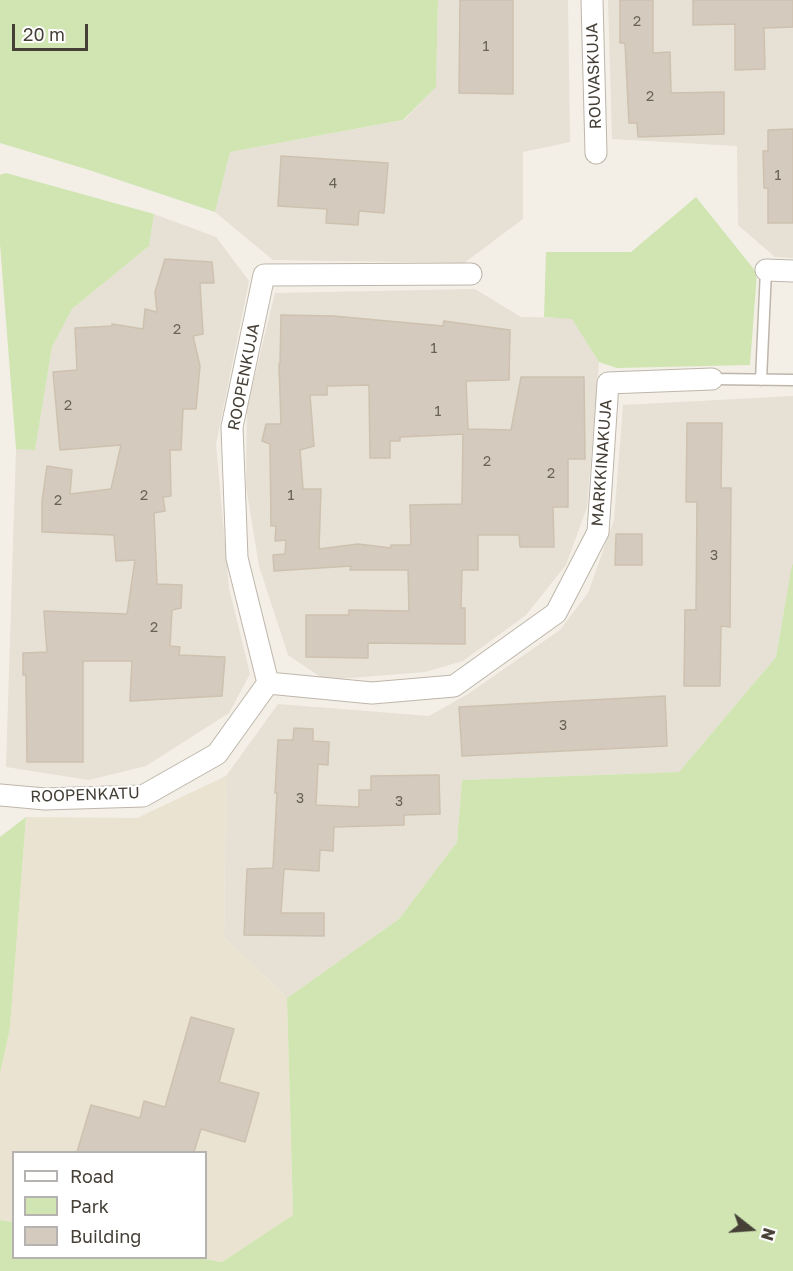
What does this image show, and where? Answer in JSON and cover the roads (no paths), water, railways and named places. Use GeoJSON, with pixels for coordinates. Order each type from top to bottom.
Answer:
{"type":"FeatureCollection","features":[{"type":"Feature","properties":{"kind":"street","name":"ROUVASKUJA"},"geometry":{"type":"LineString","coordinates":[[592,0],[596,153]]}},
{"type":"Feature","properties":{"kind":"street"},"geometry":{"type":"LineString","coordinates":[[766,270],[793,271]]}},
{"type":"Feature","properties":{"kind":"street","name":"ROOPENKUJA"},"geometry":{"type":"LineString","coordinates":[[268,683],[237,558],[232,427],[264,275],[471,274]]}},
{"type":"Feature","properties":{"kind":"street","name":"MARKKINAKUJA"},"geometry":{"type":"LineString","coordinates":[[268,683],[372,693],[454,686],[556,612],[598,532],[608,383],[712,379]]}},
{"type":"Feature","properties":{"kind":"street","name":"ROOPENKATU"},"geometry":{"type":"LineString","coordinates":[[0,795],[45,799],[143,796],[217,754],[268,683]]}},
{"type":"Feature","properties":{"kind":"lane"},"geometry":{"type":"LineString","coordinates":[[761,380],[766,270]]}},
{"type":"Feature","properties":{"kind":"lane"},"geometry":{"type":"LineString","coordinates":[[712,379],[793,380]]}}]}
